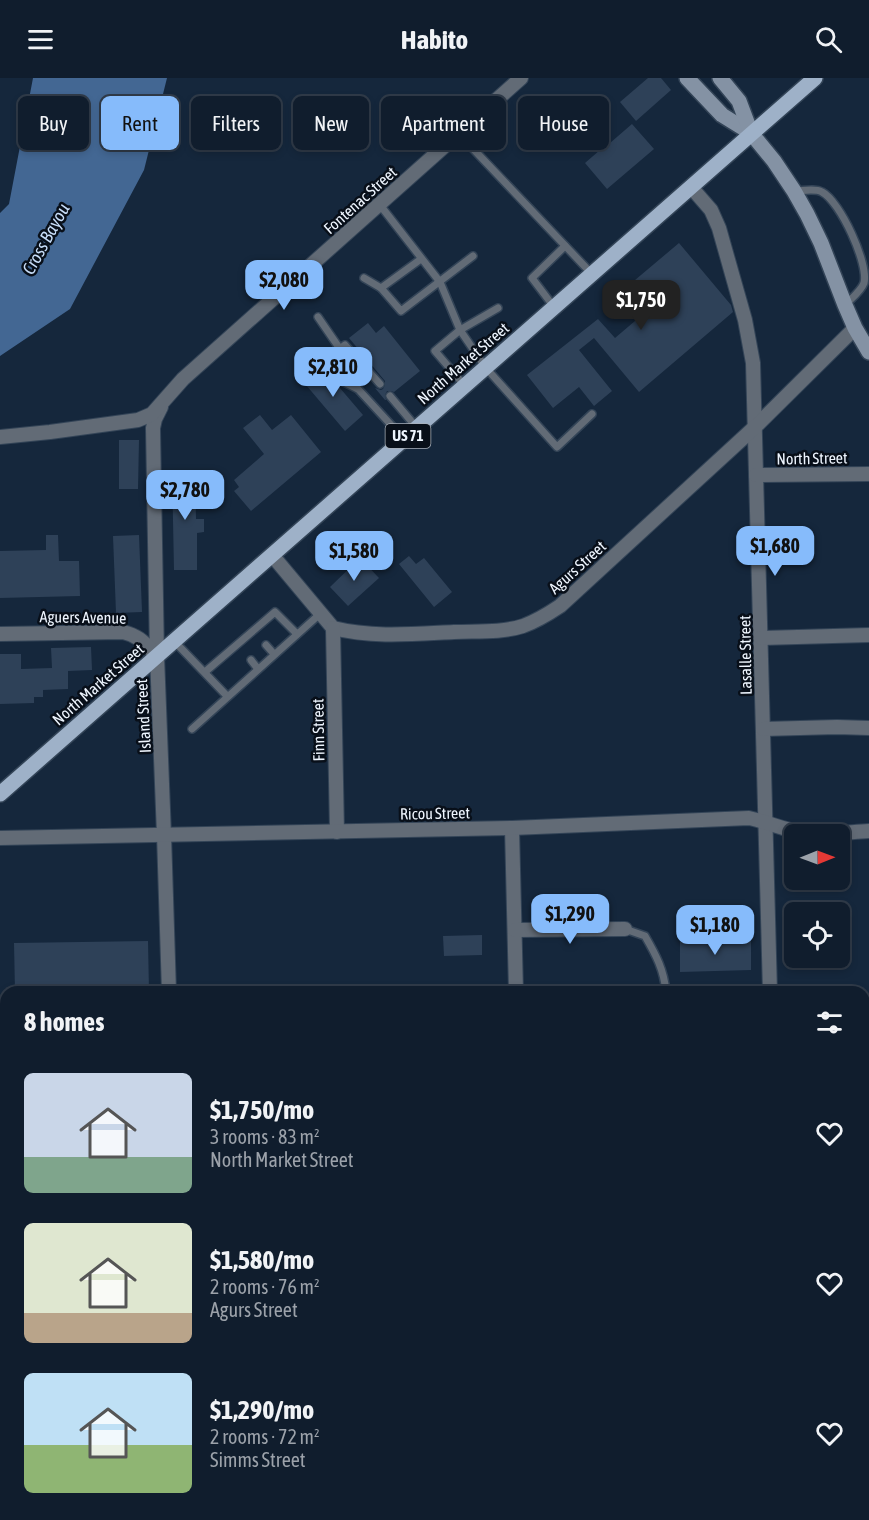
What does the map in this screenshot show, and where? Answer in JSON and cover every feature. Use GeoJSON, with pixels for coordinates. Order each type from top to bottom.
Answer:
{"type":"FeatureCollection","features":[{"type":"Feature","properties":{"kind":"main road"},"geometry":{"type":"LineString","coordinates":[[687,78],[722,115],[751,133],[774,161],[794,191],[821,243],[844,305],[869,352]]}},
{"type":"Feature","properties":{"kind":"main road"},"geometry":{"type":"LineString","coordinates":[[720,78],[739,101],[751,133]]}},
{"type":"Feature","properties":{"kind":"main road","name":"North Market Street"},"geometry":{"type":"LineString","coordinates":[[0,794],[815,78]]}},
{"type":"Feature","properties":{"kind":"street","name":"Fontenac Street"},"geometry":{"type":"LineString","coordinates":[[501,96],[521,78]]}},
{"type":"Feature","properties":{"kind":"street","name":"Fontenac Street"},"geometry":{"type":"LineString","coordinates":[[0,437],[138,420],[152,414],[183,379],[441,150]]}},
{"type":"Feature","properties":{"kind":"street","name":"Lasalle Street"},"geometry":{"type":"LineString","coordinates":[[691,187],[711,210],[719,228],[745,320],[753,363],[770,986]]}},
{"type":"Feature","properties":{"kind":"street","name":"Agurs Street"},"geometry":{"type":"LineString","coordinates":[[333,628],[363,634],[494,631],[522,626],[538,620],[560,606],[755,427],[855,328]]}},
{"type":"Feature","properties":{"kind":"street","name":"Island Street"},"geometry":{"type":"LineString","coordinates":[[162,405],[153,428],[157,656],[170,986]]}},
{"type":"Feature","properties":{"kind":"street","name":"North Street"},"geometry":{"type":"LineString","coordinates":[[756,475],[869,474]]}},
{"type":"Feature","properties":{"kind":"street"},"geometry":{"type":"LineString","coordinates":[[272,555],[333,628]]}},
{"type":"Feature","properties":{"kind":"street","name":"Finn Street"},"geometry":{"type":"LineString","coordinates":[[333,628],[337,832]]}},
{"type":"Feature","properties":{"kind":"street","name":"Aguers Avenue"},"geometry":{"type":"LineString","coordinates":[[0,634],[123,632],[134,634],[157,656]]}},
{"type":"Feature","properties":{"kind":"street"},"geometry":{"type":"LineString","coordinates":[[761,638],[869,635]]}},
{"type":"Feature","properties":{"kind":"street"},"geometry":{"type":"LineString","coordinates":[[763,729],[869,728]]}},
{"type":"Feature","properties":{"kind":"street","name":"Ricou Street"},"geometry":{"type":"LineString","coordinates":[[0,838],[512,828],[749,818],[781,829],[808,833],[869,831]]}},
{"type":"Feature","properties":{"kind":"street"},"geometry":{"type":"LineString","coordinates":[[512,828],[516,986]]}},
{"type":"Feature","properties":{"kind":"street"},"geometry":{"type":"LineString","coordinates":[[514,930],[625,929]]}},
{"type":"Feature","properties":{"kind":"lane"},"geometry":{"type":"LineString","coordinates":[[474,150],[592,274]]}},
{"type":"Feature","properties":{"kind":"lane"},"geometry":{"type":"LineString","coordinates":[[794,191],[819,190],[826,194],[836,205],[848,226],[858,249],[865,280],[862,288],[844,305]]}},
{"type":"Feature","properties":{"kind":"lane"},"geometry":{"type":"LineString","coordinates":[[380,205],[440,282],[460,330],[486,368],[557,447],[592,414]]}},
{"type":"Feature","properties":{"kind":"lane"},"geometry":{"type":"LineString","coordinates":[[554,307],[532,278],[565,246]]}},
{"type":"Feature","properties":{"kind":"lane"},"geometry":{"type":"LineString","coordinates":[[364,278],[381,288],[402,311],[473,256]]}},
{"type":"Feature","properties":{"kind":"lane"},"geometry":{"type":"LineString","coordinates":[[381,288],[421,259]]}},
{"type":"Feature","properties":{"kind":"lane"},"geometry":{"type":"LineString","coordinates":[[465,386],[435,351],[460,330],[498,308]]}},
{"type":"Feature","properties":{"kind":"lane"},"geometry":{"type":"LineString","coordinates":[[318,317],[340,349]]}},
{"type":"Feature","properties":{"kind":"lane"},"geometry":{"type":"LineString","coordinates":[[380,384],[345,345],[329,361],[344,382],[358,389],[404,439]]}},
{"type":"Feature","properties":{"kind":"lane"},"geometry":{"type":"LineString","coordinates":[[390,396],[417,428]]}},
{"type":"Feature","properties":{"kind":"lane"},"geometry":{"type":"LineString","coordinates":[[205,672],[239,648],[275,612],[297,634]]}},
{"type":"Feature","properties":{"kind":"lane"},"geometry":{"type":"LineString","coordinates":[[192,729],[321,613]]}},
{"type":"Feature","properties":{"kind":"lane"},"geometry":{"type":"LineString","coordinates":[[174,641],[227,696]]}},
{"type":"Feature","properties":{"kind":"lane"},"geometry":{"type":"LineString","coordinates":[[266,645],[274,654]]}},
{"type":"Feature","properties":{"kind":"lane"},"geometry":{"type":"LineString","coordinates":[[251,660],[258,669]]}},
{"type":"Feature","properties":{"kind":"lane"},"geometry":{"type":"LineString","coordinates":[[625,929],[645,936],[658,957],[666,986]]}},
{"type":"Feature","properties":{"kind":"water","name":"Cross Bayou"},"geometry":{"type":"Polygon","coordinates":[[[33,78],[167,78],[162,96],[101,96],[101,150],[149,150],[144,170],[70,309],[0,356],[0,213],[9,204],[19,150],[89,150],[89,96],[30,96],[33,78]]]}},
{"type":"Feature","properties":{"kind":"building"},"geometry":{"type":"Polygon","coordinates":[[[648,78],[661,78],[671,90],[636,121],[620,102],[648,78]]]}},
{"type":"Feature","properties":{"kind":"building"},"geometry":{"type":"Polygon","coordinates":[[[632,124],[654,149],[607,189],[585,163],[600,150],[609,150],[610,143],[632,124]]]}},
{"type":"Feature","properties":{"kind":"building"},"geometry":{"type":"Polygon","coordinates":[[[679,243],[731,305],[733,312],[639,392],[594,338],[579,350],[612,391],[594,406],[579,387],[553,408],[527,375],[598,319],[615,338],[642,315],[622,291],[679,243]]]}},
{"type":"Feature","properties":{"kind":"building"},"geometry":{"type":"Polygon","coordinates":[[[368,323],[376,333],[384,326],[420,371],[394,392],[387,391],[386,400],[375,388],[383,389],[385,381],[349,338],[368,323]]]}},
{"type":"Feature","properties":{"kind":"building"},"geometry":{"type":"Polygon","coordinates":[[[311,367],[316,372],[322,367],[363,415],[345,431],[306,385],[310,382],[303,373],[311,367]]]}},
{"type":"Feature","properties":{"kind":"building"},"geometry":{"type":"Polygon","coordinates":[[[260,415],[272,430],[291,415],[321,452],[251,511],[234,491],[239,487],[234,480],[264,454],[243,428],[260,415]]]}},
{"type":"Feature","properties":{"kind":"building"},"geometry":{"type":"Polygon","coordinates":[[[119,440],[139,440],[138,489],[119,489],[119,440]]]}},
{"type":"Feature","properties":{"kind":"building"},"geometry":{"type":"Polygon","coordinates":[[[172,471],[195,471],[196,519],[204,519],[204,532],[197,533],[197,570],[174,570],[172,471]]]}},
{"type":"Feature","properties":{"kind":"building"},"geometry":{"type":"Polygon","coordinates":[[[46,535],[58,535],[59,561],[79,561],[80,596],[0,598],[0,551],[46,550],[46,535]]]}},
{"type":"Feature","properties":{"kind":"building"},"geometry":{"type":"Polygon","coordinates":[[[139,535],[142,612],[116,613],[113,536],[139,535]]]}},
{"type":"Feature","properties":{"kind":"building"},"geometry":{"type":"Polygon","coordinates":[[[409,556],[416,564],[424,558],[452,592],[434,607],[399,564],[409,556]]]}},
{"type":"Feature","properties":{"kind":"building"},"geometry":{"type":"Polygon","coordinates":[[[360,558],[379,578],[348,606],[330,587],[360,558]]]}},
{"type":"Feature","properties":{"kind":"building"},"geometry":{"type":"Polygon","coordinates":[[[91,647],[92,670],[68,671],[68,689],[43,690],[43,697],[34,697],[34,703],[0,704],[0,654],[21,654],[21,669],[52,668],[51,648],[91,647]]]}},
{"type":"Feature","properties":{"kind":"building"},"geometry":{"type":"Polygon","coordinates":[[[482,935],[482,955],[444,956],[443,936],[482,935]]]}},
{"type":"Feature","properties":{"kind":"building"},"geometry":{"type":"Polygon","coordinates":[[[751,940],[751,970],[680,972],[680,941],[751,940]]]}},
{"type":"Feature","properties":{"kind":"building"},"geometry":{"type":"Polygon","coordinates":[[[148,941],[149,986],[15,986],[14,943],[148,941]]]}}]}
